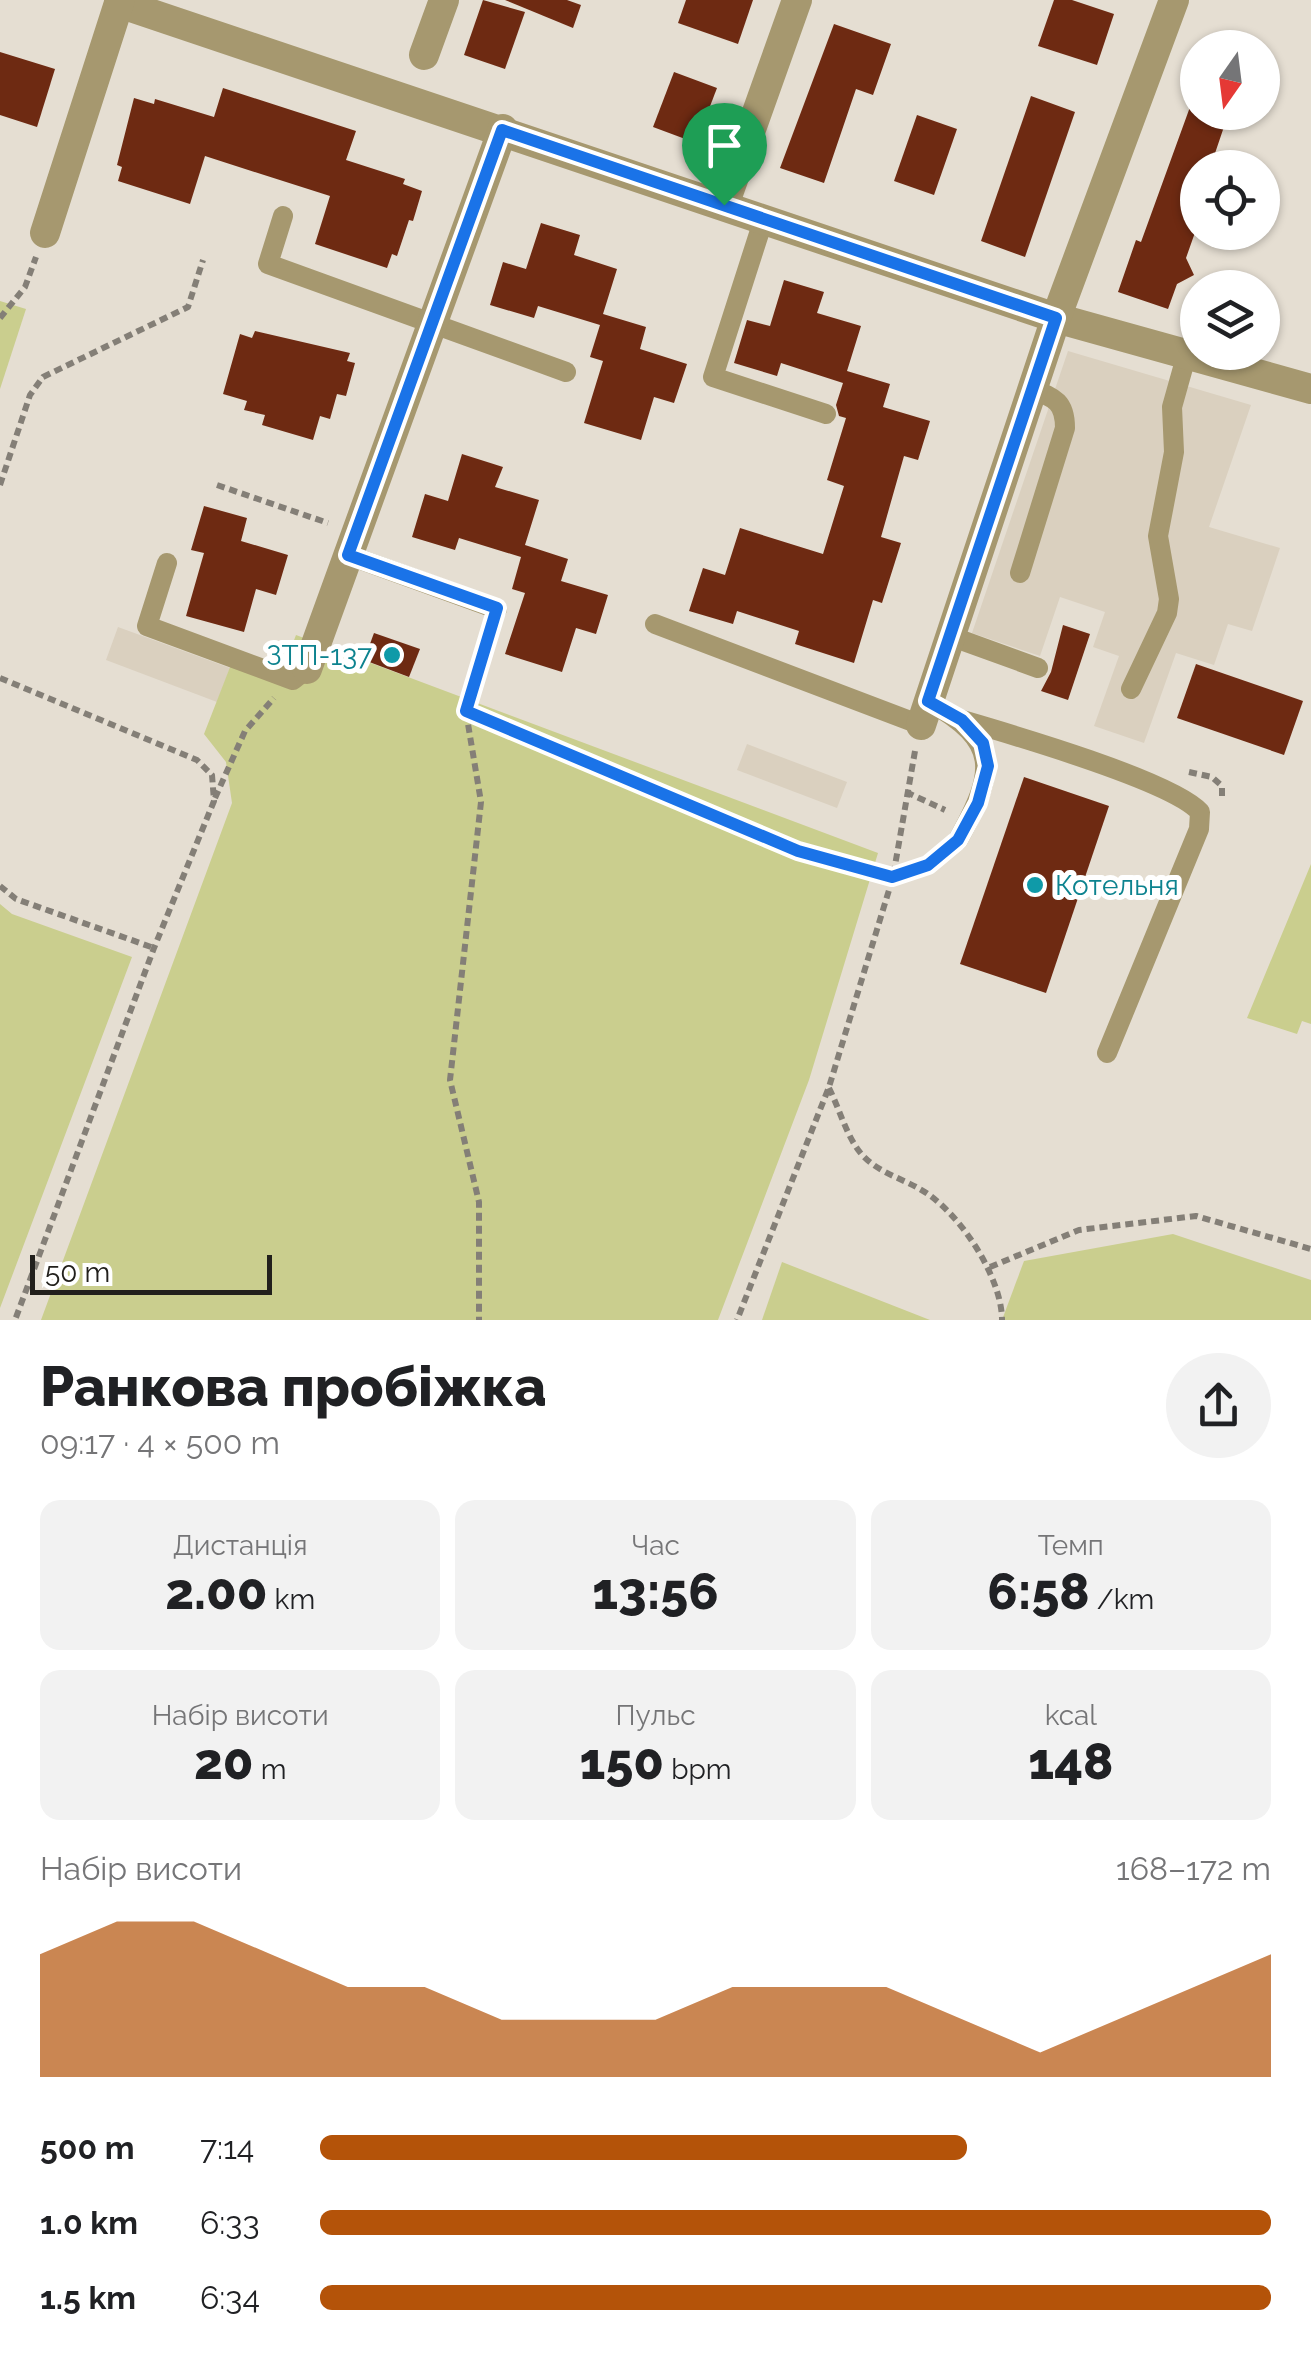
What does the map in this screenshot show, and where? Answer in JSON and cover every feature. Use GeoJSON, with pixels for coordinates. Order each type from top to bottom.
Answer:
{"type":"FeatureCollection","features":[{"type":"Feature","properties":{"kind":"street"},"geometry":{"type":"LineString","coordinates":[[424,55],[444,0]]}},
{"type":"Feature","properties":{"kind":"street"},"geometry":{"type":"LineString","coordinates":[[724,205],[797,0]]}},
{"type":"Feature","properties":{"kind":"street"},"geometry":{"type":"LineString","coordinates":[[924,713],[1056,318],[1174,0]]}},
{"type":"Feature","properties":{"kind":"street"},"geometry":{"type":"LineString","coordinates":[[44,233],[120,1],[1056,318],[1180,355]]}},
{"type":"Feature","properties":{"kind":"street"},"geometry":{"type":"LineString","coordinates":[[300,675],[348,555],[502,130]]}},
{"type":"Feature","properties":{"kind":"street"},"geometry":{"type":"LineString","coordinates":[[1237,370],[1311,389]]}},
{"type":"Feature","properties":{"kind":"lane"},"geometry":{"type":"LineString","coordinates":[[283,216],[268,264],[566,372]]}},
{"type":"Feature","properties":{"kind":"lane"},"geometry":{"type":"LineString","coordinates":[[764,218],[713,377],[826,414]]}},
{"type":"Feature","properties":{"kind":"lane"},"geometry":{"type":"LineString","coordinates":[[1131,688],[1167,614],[1169,599],[1158,536],[1174,452],[1172,407],[1182,370]]}},
{"type":"Feature","properties":{"kind":"lane"},"geometry":{"type":"LineString","coordinates":[[1020,573],[1066,428],[1065,409],[1057,399],[1032,389]]}},
{"type":"Feature","properties":{"kind":"lane"},"geometry":{"type":"LineString","coordinates":[[348,555],[497,608]]}},
{"type":"Feature","properties":{"kind":"lane"},"geometry":{"type":"LineString","coordinates":[[167,563],[147,626],[300,675]]}},
{"type":"Feature","properties":{"kind":"lane"},"geometry":{"type":"LineString","coordinates":[[655,624],[924,713],[962,720],[1150,783],[1189,800],[1200,812],[1198,829],[1107,1053]]}},
{"type":"Feature","properties":{"kind":"lane"},"geometry":{"type":"LineString","coordinates":[[950,636],[1038,668]]}},
{"type":"Feature","properties":{"kind":"lane"},"geometry":{"type":"LineString","coordinates":[[958,840],[978,803],[988,766],[983,743],[962,720]]}},
{"type":"Feature","properties":{"kind":"path"},"geometry":{"type":"LineString","coordinates":[[0,318],[24,287],[44,233]]}},
{"type":"Feature","properties":{"kind":"path"},"geometry":{"type":"LineString","coordinates":[[0,485],[30,395],[43,377],[188,307],[203,260]]}},
{"type":"Feature","properties":{"kind":"path"},"geometry":{"type":"LineString","coordinates":[[217,485],[330,524]]}},
{"type":"Feature","properties":{"kind":"path"},"geometry":{"type":"LineString","coordinates":[[480,1320],[479,1202],[450,1080],[480,802],[466,711],[497,608]]}},
{"type":"Feature","properties":{"kind":"path"},"geometry":{"type":"LineString","coordinates":[[15,1320],[154,948],[214,801],[245,731],[300,675]]}},
{"type":"Feature","properties":{"kind":"path"},"geometry":{"type":"LineString","coordinates":[[0,678],[197,760],[212,775],[214,801]]}},
{"type":"Feature","properties":{"kind":"path"},"geometry":{"type":"LineString","coordinates":[[466,711],[798,851],[892,877],[928,865],[958,840]]}},
{"type":"Feature","properties":{"kind":"path"},"geometry":{"type":"LineString","coordinates":[[737,1320],[829,1087],[892,877],[924,713]]}},
{"type":"Feature","properties":{"kind":"path"},"geometry":{"type":"LineString","coordinates":[[906,792],[950,811],[978,803]]}},
{"type":"Feature","properties":{"kind":"path"},"geometry":{"type":"LineString","coordinates":[[0,886],[16,899],[154,948]]}},
{"type":"Feature","properties":{"kind":"path"},"geometry":{"type":"LineString","coordinates":[[829,1087],[859,1152],[889,1176],[922,1190],[990,1267],[1002,1304],[1002,1320]]}},
{"type":"Feature","properties":{"kind":"path"},"geometry":{"type":"LineString","coordinates":[[990,1267],[1080,1230],[1196,1216],[1311,1249]]}},
{"type":"Feature","properties":{"kind":"shaded area"},"geometry":{"type":"Polygon","coordinates":[[[1068,351],[1251,405],[1209,527],[1280,548],[1252,631],[1228,624],[1214,665],[1176,653],[1144,743],[1094,726],[1119,656],[1093,647],[1105,612],[1060,597],[1040,656],[972,633],[1068,351]]]}},
{"type":"Feature","properties":{"kind":"shaded area"},"geometry":{"type":"Polygon","coordinates":[[[118,627],[230,668],[217,702],[106,660],[118,627]]]}},
{"type":"Feature","properties":{"kind":"shaded area"},"geometry":{"type":"Polygon","coordinates":[[[747,744],[847,782],[837,808],[737,770],[747,744]]]}},
{"type":"Feature","properties":{"kind":"green space"},"geometry":{"type":"Polygon","coordinates":[[[0,301],[26,309],[0,389],[0,301]]]}},
{"type":"Feature","properties":{"kind":"green space"},"geometry":{"type":"Polygon","coordinates":[[[296,635],[878,853],[809,1080],[718,1320],[41,1320],[232,803],[226,762],[204,734],[232,662],[279,680],[296,635]]]}},
{"type":"Feature","properties":{"kind":"green space"},"geometry":{"type":"Polygon","coordinates":[[[1311,864],[1311,1024],[1302,1021],[1297,1034],[1247,1018],[1311,864]]]}},
{"type":"Feature","properties":{"kind":"green space"},"geometry":{"type":"Polygon","coordinates":[[[0,904],[12,914],[132,957],[0,1308],[0,904]]]}},
{"type":"Feature","properties":{"kind":"green space"},"geometry":{"type":"Polygon","coordinates":[[[1173,1234],[1311,1280],[1311,1320],[1002,1320],[1024,1261],[1173,1234]]]}},
{"type":"Feature","properties":{"kind":"green space"},"geometry":{"type":"Polygon","coordinates":[[[782,1262],[930,1320],[762,1320],[782,1262]]]}},
{"type":"Feature","properties":{"kind":"building"},"geometry":{"type":"Polygon","coordinates":[[[483,0],[525,12],[505,69],[464,55],[483,0]]]}},
{"type":"Feature","properties":{"kind":"building"},"geometry":{"type":"Polygon","coordinates":[[[505,0],[567,0],[581,5],[573,28],[505,0]]]}},
{"type":"Feature","properties":{"kind":"building"},"geometry":{"type":"Polygon","coordinates":[[[686,0],[753,0],[738,44],[678,23],[686,0]]]}},
{"type":"Feature","properties":{"kind":"building"},"geometry":{"type":"Polygon","coordinates":[[[1054,0],[1072,0],[1114,14],[1097,65],[1038,46],[1054,0]]]}},
{"type":"Feature","properties":{"kind":"building"},"geometry":{"type":"Polygon","coordinates":[[[834,24],[891,44],[873,95],[856,89],[824,183],[780,168],[834,24]]]}},
{"type":"Feature","properties":{"kind":"building"},"geometry":{"type":"Polygon","coordinates":[[[0,52],[55,69],[37,127],[0,115],[0,52]]]}},
{"type":"Feature","properties":{"kind":"building"},"geometry":{"type":"Polygon","coordinates":[[[674,72],[717,88],[696,143],[653,127],[674,72]]]}},
{"type":"Feature","properties":{"kind":"building"},"geometry":{"type":"Polygon","coordinates":[[[223,88],[356,131],[346,160],[405,179],[403,184],[422,191],[413,221],[409,220],[397,256],[392,254],[387,268],[315,244],[330,196],[205,156],[190,204],[118,181],[122,167],[117,165],[134,98],[154,104],[155,99],[214,117],[223,88]]]}},
{"type":"Feature","properties":{"kind":"building"},"geometry":{"type":"Polygon","coordinates":[[[1031,96],[1075,112],[1025,257],[981,241],[1031,96]]]}},
{"type":"Feature","properties":{"kind":"building"},"geometry":{"type":"Polygon","coordinates":[[[917,115],[957,129],[934,195],[894,181],[917,115]]]}},
{"type":"Feature","properties":{"kind":"building"},"geometry":{"type":"Polygon","coordinates":[[[1182,130],[1223,130],[1216,150],[1180,150],[1180,250],[1189,250],[1186,258],[1192,270],[1180,270],[1180,282],[1168,309],[1118,292],[1136,240],[1141,242],[1182,130]]]}},
{"type":"Feature","properties":{"kind":"building"},"geometry":{"type":"Polygon","coordinates":[[[541,223],[580,235],[574,255],[617,269],[603,314],[646,327],[640,349],[687,364],[674,403],[654,397],[641,440],[584,423],[603,361],[590,357],[600,325],[538,306],[534,318],[490,305],[503,262],[526,269],[541,223]]]}},
{"type":"Feature","properties":{"kind":"building"},"geometry":{"type":"Polygon","coordinates":[[[784,280],[824,292],[817,313],[861,326],[847,371],[890,384],[883,407],[930,421],[918,460],[904,456],[881,537],[901,543],[882,603],[873,600],[854,663],[795,644],[799,631],[737,611],[733,624],[689,611],[703,568],[725,575],[740,528],[823,554],[844,486],[827,480],[846,418],[839,416],[836,405],[843,383],[781,363],[777,376],[734,363],[747,320],[770,326],[784,280]]]}},
{"type":"Feature","properties":{"kind":"building"},"geometry":{"type":"Polygon","coordinates":[[[255,331],[350,353],[347,361],[355,363],[346,396],[337,394],[330,419],[320,416],[313,440],[262,425],[265,415],[244,410],[247,401],[223,394],[240,334],[252,338],[255,331]]]}},
{"type":"Feature","properties":{"kind":"building"},"geometry":{"type":"Polygon","coordinates":[[[462,454],[503,467],[495,487],[539,500],[525,545],[568,559],[561,581],[608,595],[596,634],[576,628],[562,672],[505,654],[525,593],[512,589],[521,557],[459,538],[455,550],[412,537],[425,494],[448,501],[462,454]]]}},
{"type":"Feature","properties":{"kind":"building"},"geometry":{"type":"Polygon","coordinates":[[[204,506],[247,518],[241,541],[288,555],[276,595],[256,589],[244,632],[186,616],[204,553],[191,550],[204,506]]]}},
{"type":"Feature","properties":{"kind":"building"},"geometry":{"type":"Polygon","coordinates":[[[1063,625],[1090,634],[1068,700],[1041,691],[1051,672],[1063,625]]]}},
{"type":"Feature","properties":{"kind":"building","name":"ЗТП-137"},"geometry":{"type":"Polygon","coordinates":[[[374,633],[420,649],[409,677],[364,660],[374,633]]]}},
{"type":"Feature","properties":{"kind":"building"},"geometry":{"type":"Polygon","coordinates":[[[1196,664],[1303,701],[1284,755],[1177,718],[1196,664]]]}},
{"type":"Feature","properties":{"kind":"building","name":"Котельня"},"geometry":{"type":"Polygon","coordinates":[[[1024,777],[1109,806],[1046,993],[960,964],[1024,777]]]}},
{"type":"Feature","properties":{"kind":"place","name":"ЗТП-137"},"geometry":{"type":"Point","coordinates":[392,655]}},
{"type":"Feature","properties":{"kind":"place","name":"Котельня"},"geometry":{"type":"Point","coordinates":[1035,885]}},
{"type":"Feature","properties":{"kind":"route"},"geometry":{"type":"LineString","coordinates":[[502,130],[724,205],[1056,318],[928,701],[962,720],[983,743],[988,766],[978,803],[958,840],[928,865],[892,877],[798,851],[466,711],[497,608],[348,555],[502,130]]}}]}
